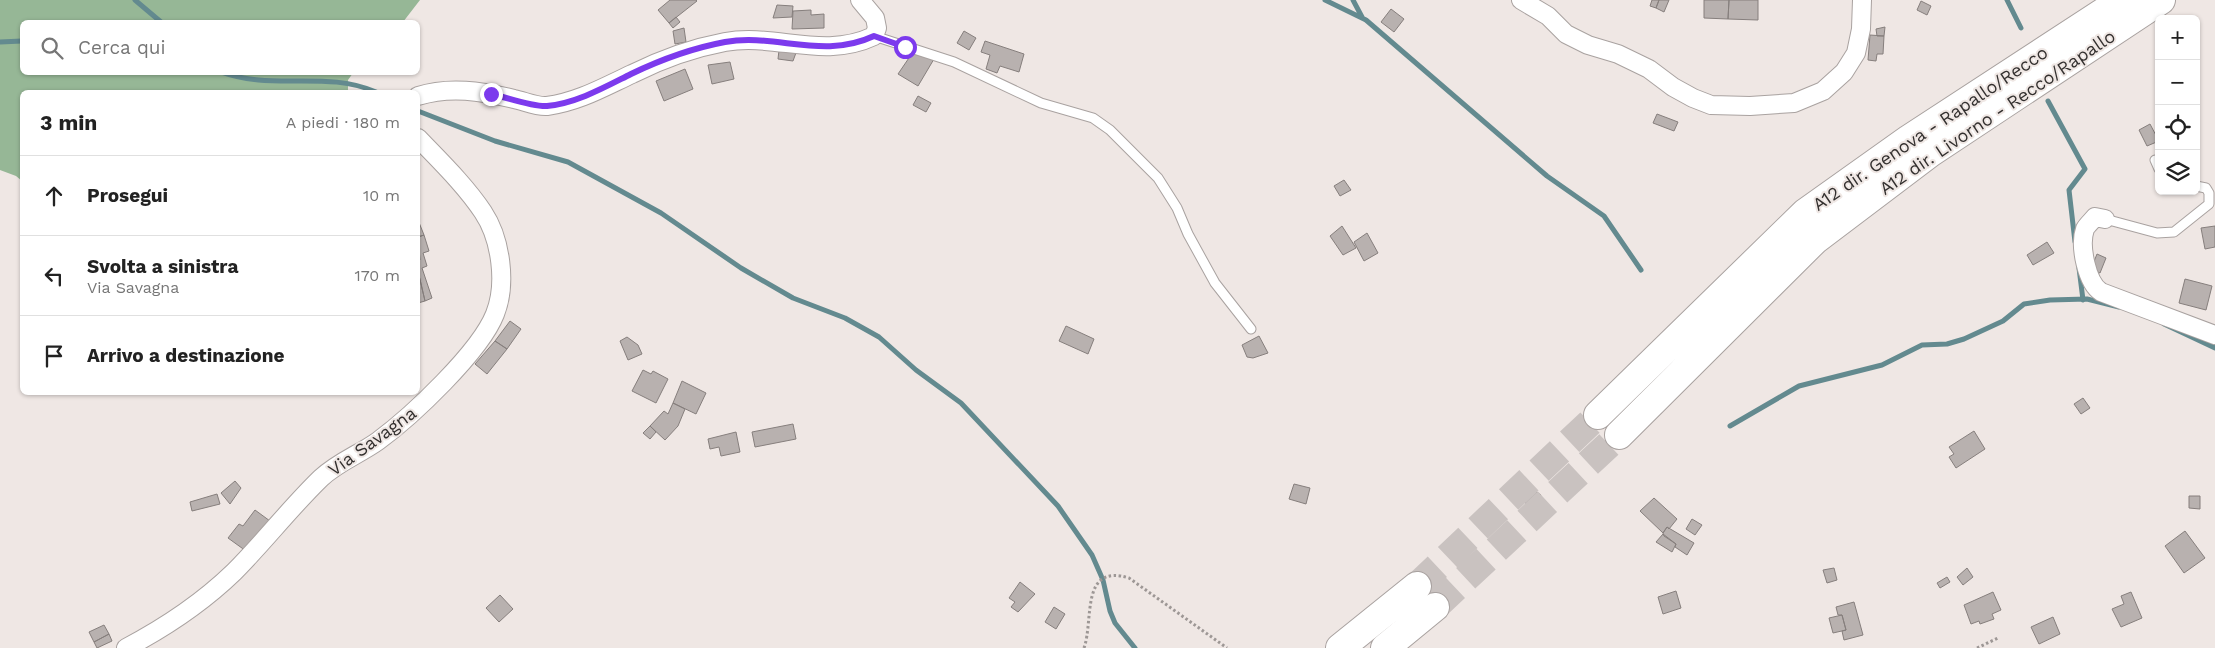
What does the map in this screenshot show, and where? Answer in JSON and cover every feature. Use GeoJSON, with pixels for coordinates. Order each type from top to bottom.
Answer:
{"type":"FeatureCollection","features":[{"type":"Feature","properties":{"kind":"highway","name":"A12 dir. Genova - Rapallo/Recco"},"geometry":{"type":"LineString","coordinates":[[1598,415],[1805,213],[1909,138],[2122,0]]}},
{"type":"Feature","properties":{"kind":"highway","name":"A12 dir. Livorno - Recco/Rapallo"},"geometry":{"type":"LineString","coordinates":[[1619,435],[1816,240],[1930,153],[2161,0]]}},
{"type":"Feature","properties":{"kind":"highway"},"geometry":{"type":"LineString","coordinates":[[1340,648],[1417,586]]}},
{"type":"Feature","properties":{"kind":"highway"},"geometry":{"type":"LineString","coordinates":[[1385,648],[1435,607]]}},
{"type":"Feature","properties":{"kind":"street"},"geometry":{"type":"LineString","coordinates":[[420,95],[434,91],[456,89],[491,94],[545,106],[585,96],[676,56],[726,42],[822,47],[848,46],[874,36],[877,28],[875,18],[860,0]]}},
{"type":"Feature","properties":{"kind":"street"},"geometry":{"type":"LineString","coordinates":[[1521,0],[1548,16],[1566,34],[1588,45],[1618,54],[1649,69],[1673,87],[1693,98],[1711,105],[1750,106],[1794,103],[1823,91],[1844,72],[1856,53],[1862,29],[1862,0]]}},
{"type":"Feature","properties":{"kind":"street","name":"Via Savagna"},"geometry":{"type":"LineString","coordinates":[[126,648],[161,629],[220,585],[323,476],[344,460],[377,442],[422,404],[478,341],[494,316],[502,287],[494,233],[483,212],[464,187],[420,140]]}},
{"type":"Feature","properties":{"kind":"street"},"geometry":{"type":"LineString","coordinates":[[2106,219],[2095,217],[2085,228],[2082,241],[2088,277],[2093,287],[2101,292],[2215,335]]}},
{"type":"Feature","properties":{"kind":"lane"},"geometry":{"type":"LineString","coordinates":[[874,36],[954,62],[1041,103],[1093,118],[1110,130],[1158,178],[1177,208],[1188,234],[1215,283],[1251,329]]}},
{"type":"Feature","properties":{"kind":"lane"},"geometry":{"type":"LineString","coordinates":[[2106,219],[2157,233],[2174,232],[2209,204],[2209,193],[2206,188],[2200,187]]}},
{"type":"Feature","properties":{"kind":"path"},"geometry":{"type":"LineString","coordinates":[[1084,648],[1088,634],[1091,594],[1095,584],[1105,576],[1118,575],[1128,578],[1227,648]]}},
{"type":"Feature","properties":{"kind":"path"},"geometry":{"type":"LineString","coordinates":[[1977,648],[1998,638]]}},
{"type":"Feature","properties":{"kind":"green space"},"geometry":{"type":"Polygon","coordinates":[[[0,0],[420,0],[405,20],[20,20],[20,75],[352,75],[348,80],[348,90],[20,90],[20,179],[0,170],[0,0]]]}},
{"type":"Feature","properties":{"kind":"building"},"geometry":{"type":"Polygon","coordinates":[[[670,0],[697,1],[669,23],[658,10],[670,0]]]}},
{"type":"Feature","properties":{"kind":"building"},"geometry":{"type":"Polygon","coordinates":[[[1652,0],[1659,0],[1656,8],[1650,6],[1652,0]]]}},
{"type":"Feature","properties":{"kind":"building"},"geometry":{"type":"Polygon","coordinates":[[[1659,0],[1669,0],[1664,12],[1656,8],[1659,0]]]}},
{"type":"Feature","properties":{"kind":"building"},"geometry":{"type":"Polygon","coordinates":[[[1704,0],[1729,0],[1728,19],[1704,18],[1704,0]]]}},
{"type":"Feature","properties":{"kind":"building"},"geometry":{"type":"Polygon","coordinates":[[[1729,0],[1758,0],[1758,20],[1728,19],[1729,0]]]}},
{"type":"Feature","properties":{"kind":"building"},"geometry":{"type":"Polygon","coordinates":[[[1921,1],[1931,6],[1927,15],[1917,10],[1921,1]]]}},
{"type":"Feature","properties":{"kind":"building"},"geometry":{"type":"Polygon","coordinates":[[[777,5],[793,6],[792,17],[773,18],[777,5]]]}},
{"type":"Feature","properties":{"kind":"building"},"geometry":{"type":"Polygon","coordinates":[[[1391,9],[1404,19],[1394,32],[1381,22],[1391,9]]]}},
{"type":"Feature","properties":{"kind":"building"},"geometry":{"type":"Polygon","coordinates":[[[811,10],[811,15],[824,14],[824,28],[792,29],[793,11],[811,10]]]}},
{"type":"Feature","properties":{"kind":"building"},"geometry":{"type":"Polygon","coordinates":[[[676,17],[680,22],[673,28],[669,23],[676,17]]]}},
{"type":"Feature","properties":{"kind":"building"},"geometry":{"type":"Polygon","coordinates":[[[1885,27],[1884,36],[1877,36],[1876,29],[1885,27]]]}},
{"type":"Feature","properties":{"kind":"building"},"geometry":{"type":"Polygon","coordinates":[[[684,28],[686,42],[675,44],[673,31],[684,28]]]}},
{"type":"Feature","properties":{"kind":"building"},"geometry":{"type":"Polygon","coordinates":[[[964,31],[976,38],[969,50],[957,43],[964,31]]]}},
{"type":"Feature","properties":{"kind":"building"},"geometry":{"type":"Polygon","coordinates":[[[1870,35],[1884,36],[1883,54],[1877,54],[1876,61],[1868,60],[1870,35]]]}},
{"type":"Feature","properties":{"kind":"building"},"geometry":{"type":"Polygon","coordinates":[[[985,41],[1024,54],[1019,72],[1000,66],[997,73],[986,69],[990,55],[981,52],[985,41]]]}},
{"type":"Feature","properties":{"kind":"building"},"geometry":{"type":"Polygon","coordinates":[[[779,50],[797,50],[793,61],[778,59],[779,50]]]}},
{"type":"Feature","properties":{"kind":"building"},"geometry":{"type":"Polygon","coordinates":[[[913,52],[934,59],[918,86],[898,74],[913,52]]]}},
{"type":"Feature","properties":{"kind":"building"},"geometry":{"type":"Polygon","coordinates":[[[730,62],[734,79],[712,84],[708,65],[730,62]]]}},
{"type":"Feature","properties":{"kind":"building"},"geometry":{"type":"Polygon","coordinates":[[[685,69],[693,89],[664,101],[656,81],[685,69]]]}},
{"type":"Feature","properties":{"kind":"building"},"geometry":{"type":"Polygon","coordinates":[[[918,96],[931,103],[926,112],[913,105],[918,96]]]}},
{"type":"Feature","properties":{"kind":"building"},"geometry":{"type":"Polygon","coordinates":[[[1657,114],[1678,122],[1674,131],[1653,123],[1657,114]]]}},
{"type":"Feature","properties":{"kind":"building"},"geometry":{"type":"Polygon","coordinates":[[[2150,124],[2155,133],[2155,143],[2147,146],[2139,130],[2150,124]]]}},
{"type":"Feature","properties":{"kind":"building"},"geometry":{"type":"Polygon","coordinates":[[[1344,180],[1351,190],[1340,196],[1334,186],[1344,180]]]}},
{"type":"Feature","properties":{"kind":"building"},"geometry":{"type":"Polygon","coordinates":[[[420,225],[424,235],[420,236],[420,225]]]}},
{"type":"Feature","properties":{"kind":"building"},"geometry":{"type":"Polygon","coordinates":[[[1342,226],[1356,248],[1343,255],[1330,236],[1342,226]]]}},
{"type":"Feature","properties":{"kind":"building"},"geometry":{"type":"Polygon","coordinates":[[[2215,226],[2215,247],[2205,249],[2201,228],[2215,226]]]}},
{"type":"Feature","properties":{"kind":"building"},"geometry":{"type":"Polygon","coordinates":[[[1367,233],[1378,253],[1364,261],[1354,242],[1367,233]]]}},
{"type":"Feature","properties":{"kind":"building"},"geometry":{"type":"Polygon","coordinates":[[[424,235],[429,251],[423,253],[427,266],[422,268],[432,298],[425,301],[420,280],[420,236],[424,235]]]}},
{"type":"Feature","properties":{"kind":"building"},"geometry":{"type":"Polygon","coordinates":[[[2047,242],[2054,253],[2033,265],[2027,255],[2047,242]]]}},
{"type":"Feature","properties":{"kind":"building"},"geometry":{"type":"Polygon","coordinates":[[[2097,254],[2106,258],[2100,273],[2091,269],[2097,254]]]}},
{"type":"Feature","properties":{"kind":"building"},"geometry":{"type":"Polygon","coordinates":[[[2185,279],[2212,286],[2206,310],[2179,303],[2185,279]]]}},
{"type":"Feature","properties":{"kind":"building"},"geometry":{"type":"Polygon","coordinates":[[[420,280],[425,301],[420,302],[420,280]]]}},
{"type":"Feature","properties":{"kind":"building"},"geometry":{"type":"Polygon","coordinates":[[[510,321],[521,329],[507,349],[495,341],[510,321]]]}},
{"type":"Feature","properties":{"kind":"building"},"geometry":{"type":"Polygon","coordinates":[[[1066,326],[1094,339],[1088,354],[1059,341],[1066,326]]]}},
{"type":"Feature","properties":{"kind":"building"},"geometry":{"type":"Polygon","coordinates":[[[1259,336],[1268,353],[1253,358],[1247,357],[1242,345],[1259,336]]]}},
{"type":"Feature","properties":{"kind":"building"},"geometry":{"type":"Polygon","coordinates":[[[627,337],[638,345],[642,354],[628,360],[620,341],[627,337]]]}},
{"type":"Feature","properties":{"kind":"building"},"geometry":{"type":"Polygon","coordinates":[[[495,341],[507,349],[487,374],[475,364],[495,341]]]}},
{"type":"Feature","properties":{"kind":"building"},"geometry":{"type":"Polygon","coordinates":[[[643,370],[651,374],[653,371],[668,379],[656,403],[632,391],[643,370]]]}},
{"type":"Feature","properties":{"kind":"building"},"geometry":{"type":"Polygon","coordinates":[[[682,381],[706,393],[696,414],[673,403],[682,381]]]}},
{"type":"Feature","properties":{"kind":"building"},"geometry":{"type":"Polygon","coordinates":[[[2083,398],[2090,408],[2081,414],[2074,404],[2083,398]]]}},
{"type":"Feature","properties":{"kind":"building"},"geometry":{"type":"Polygon","coordinates":[[[673,403],[685,409],[678,426],[665,440],[650,426],[664,411],[668,414],[673,403]]]}},
{"type":"Feature","properties":{"kind":"building"},"geometry":{"type":"Polygon","coordinates":[[[793,424],[796,439],[755,447],[752,432],[793,424]]]}},
{"type":"Feature","properties":{"kind":"building"},"geometry":{"type":"Polygon","coordinates":[[[650,426],[656,432],[650,439],[643,433],[650,426]]]}},
{"type":"Feature","properties":{"kind":"building"},"geometry":{"type":"Polygon","coordinates":[[[1974,431],[1985,449],[1956,468],[1949,457],[1954,454],[1949,447],[1974,431]]]}},
{"type":"Feature","properties":{"kind":"building"},"geometry":{"type":"Polygon","coordinates":[[[736,432],[740,452],[721,456],[719,447],[710,449],[708,439],[736,432]]]}},
{"type":"Feature","properties":{"kind":"building"},"geometry":{"type":"Polygon","coordinates":[[[235,481],[241,488],[230,504],[221,493],[235,481]]]}},
{"type":"Feature","properties":{"kind":"building"},"geometry":{"type":"Polygon","coordinates":[[[1294,484],[1310,488],[1306,504],[1289,499],[1294,484]]]}},
{"type":"Feature","properties":{"kind":"building"},"geometry":{"type":"Polygon","coordinates":[[[1528,486],[1541,495],[1532,508],[1519,498],[1528,486]]]}},
{"type":"Feature","properties":{"kind":"building"},"geometry":{"type":"Polygon","coordinates":[[[217,494],[220,504],[192,511],[190,502],[217,494]]]}},
{"type":"Feature","properties":{"kind":"building"},"geometry":{"type":"Polygon","coordinates":[[[2189,496],[2200,496],[2200,509],[2189,508],[2189,496]]]}},
{"type":"Feature","properties":{"kind":"building"},"geometry":{"type":"Polygon","coordinates":[[[1654,498],[1677,519],[1663,533],[1640,511],[1654,498]]]}},
{"type":"Feature","properties":{"kind":"building"},"geometry":{"type":"Polygon","coordinates":[[[255,510],[270,521],[246,551],[228,538],[239,524],[243,526],[255,510]]]}},
{"type":"Feature","properties":{"kind":"building"},"geometry":{"type":"Polygon","coordinates":[[[1692,519],[1702,525],[1695,535],[1686,529],[1692,519]]]}},
{"type":"Feature","properties":{"kind":"building"},"geometry":{"type":"Polygon","coordinates":[[[1667,527],[1694,543],[1687,555],[1664,536],[1663,533],[1667,527]]]}},
{"type":"Feature","properties":{"kind":"building"},"geometry":{"type":"Polygon","coordinates":[[[2185,531],[2205,558],[2184,573],[2165,546],[2185,531]]]}},
{"type":"Feature","properties":{"kind":"building"},"geometry":{"type":"Polygon","coordinates":[[[1663,534],[1676,544],[1672,552],[1656,542],[1663,534]]]}},
{"type":"Feature","properties":{"kind":"building"},"geometry":{"type":"Polygon","coordinates":[[[1834,568],[1837,580],[1827,583],[1823,570],[1834,568]]]}},
{"type":"Feature","properties":{"kind":"building"},"geometry":{"type":"Polygon","coordinates":[[[1967,568],[1973,577],[1963,585],[1957,577],[1967,568]]]}},
{"type":"Feature","properties":{"kind":"building"},"geometry":{"type":"Polygon","coordinates":[[[1947,577],[1950,582],[1940,588],[1937,583],[1947,577]]]}},
{"type":"Feature","properties":{"kind":"building"},"geometry":{"type":"Polygon","coordinates":[[[1020,582],[1035,594],[1018,612],[1011,607],[1015,602],[1009,598],[1020,582]]]}},
{"type":"Feature","properties":{"kind":"building"},"geometry":{"type":"Polygon","coordinates":[[[1676,591],[1681,608],[1663,614],[1658,597],[1676,591]]]}},
{"type":"Feature","properties":{"kind":"building"},"geometry":{"type":"Polygon","coordinates":[[[1993,592],[2001,610],[1992,614],[1994,619],[1980,624],[1979,621],[1971,624],[1964,605],[1993,592]]]}},
{"type":"Feature","properties":{"kind":"building"},"geometry":{"type":"Polygon","coordinates":[[[2131,592],[2142,618],[2121,627],[2112,609],[2124,604],[2121,596],[2131,592]]]}},
{"type":"Feature","properties":{"kind":"building"},"geometry":{"type":"Polygon","coordinates":[[[500,595],[513,609],[499,622],[486,608],[500,595]]]}},
{"type":"Feature","properties":{"kind":"building"},"geometry":{"type":"Polygon","coordinates":[[[1854,602],[1863,635],[1844,640],[1842,631],[1846,630],[1842,615],[1838,615],[1836,607],[1854,602]]]}},
{"type":"Feature","properties":{"kind":"building"},"geometry":{"type":"Polygon","coordinates":[[[1054,607],[1065,614],[1056,629],[1045,622],[1054,607]]]}},
{"type":"Feature","properties":{"kind":"building"},"geometry":{"type":"Polygon","coordinates":[[[1842,615],[1846,630],[1833,633],[1829,618],[1842,615]]]}},
{"type":"Feature","properties":{"kind":"building"},"geometry":{"type":"Polygon","coordinates":[[[2053,617],[2060,634],[2039,644],[2031,627],[2053,617]]]}},
{"type":"Feature","properties":{"kind":"building"},"geometry":{"type":"Polygon","coordinates":[[[104,625],[109,634],[94,642],[89,632],[104,625]]]}},
{"type":"Feature","properties":{"kind":"building"},"geometry":{"type":"Polygon","coordinates":[[[109,634],[112,641],[97,648],[94,642],[109,634]]]}},
{"type":"Feature","properties":{"kind":"waterway"},"geometry":{"type":"LineString","coordinates":[[135,0],[159,20]]}},
{"type":"Feature","properties":{"kind":"waterway"},"geometry":{"type":"LineString","coordinates":[[1325,0],[1366,20],[1547,176],[1604,216],[1641,270]]}},
{"type":"Feature","properties":{"kind":"waterway"},"geometry":{"type":"LineString","coordinates":[[1353,0],[1362,17]]}},
{"type":"Feature","properties":{"kind":"waterway"},"geometry":{"type":"LineString","coordinates":[[2007,0],[2021,28]]}},
{"type":"Feature","properties":{"kind":"waterway"},"geometry":{"type":"LineString","coordinates":[[0,42],[20,41]]}},
{"type":"Feature","properties":{"kind":"waterway"},"geometry":{"type":"LineString","coordinates":[[232,75],[260,80],[338,82],[370,90]]}},
{"type":"Feature","properties":{"kind":"waterway"},"geometry":{"type":"LineString","coordinates":[[2048,101],[2085,169],[2069,190],[2075,242]]}},
{"type":"Feature","properties":{"kind":"waterway"},"geometry":{"type":"LineString","coordinates":[[420,112],[495,141],[568,162],[661,213],[741,268],[793,298],[845,318],[879,337],[916,370],[961,403],[1058,506],[1092,555],[1103,580],[1110,611],[1115,623],[1135,648]]}},
{"type":"Feature","properties":{"kind":"waterway"},"geometry":{"type":"LineString","coordinates":[[2079,268],[2083,300]]}},
{"type":"Feature","properties":{"kind":"waterway"},"geometry":{"type":"LineString","coordinates":[[1730,426],[1799,386],[1882,365],[1922,345],[1947,344],[1964,339],[2003,321],[2024,304],[2050,300],[2087,299],[2119,307]]}},
{"type":"Feature","properties":{"kind":"waterway"},"geometry":{"type":"LineString","coordinates":[[2164,324],[2215,348]]}},
{"type":"Feature","properties":{"kind":"tunnel"},"geometry":{"type":"LineString","coordinates":[[1417,586],[1598,415]]}},
{"type":"Feature","properties":{"kind":"tunnel"},"geometry":{"type":"LineString","coordinates":[[1435,607],[1619,435]]}},
{"type":"Feature","properties":{"kind":"route"},"geometry":{"type":"LineString","coordinates":[[491,94],[545,106],[564,102],[585,96],[634,73],[685,53],[726,42],[768,42],[822,47],[848,46],[874,36],[905,47]]}}]}
